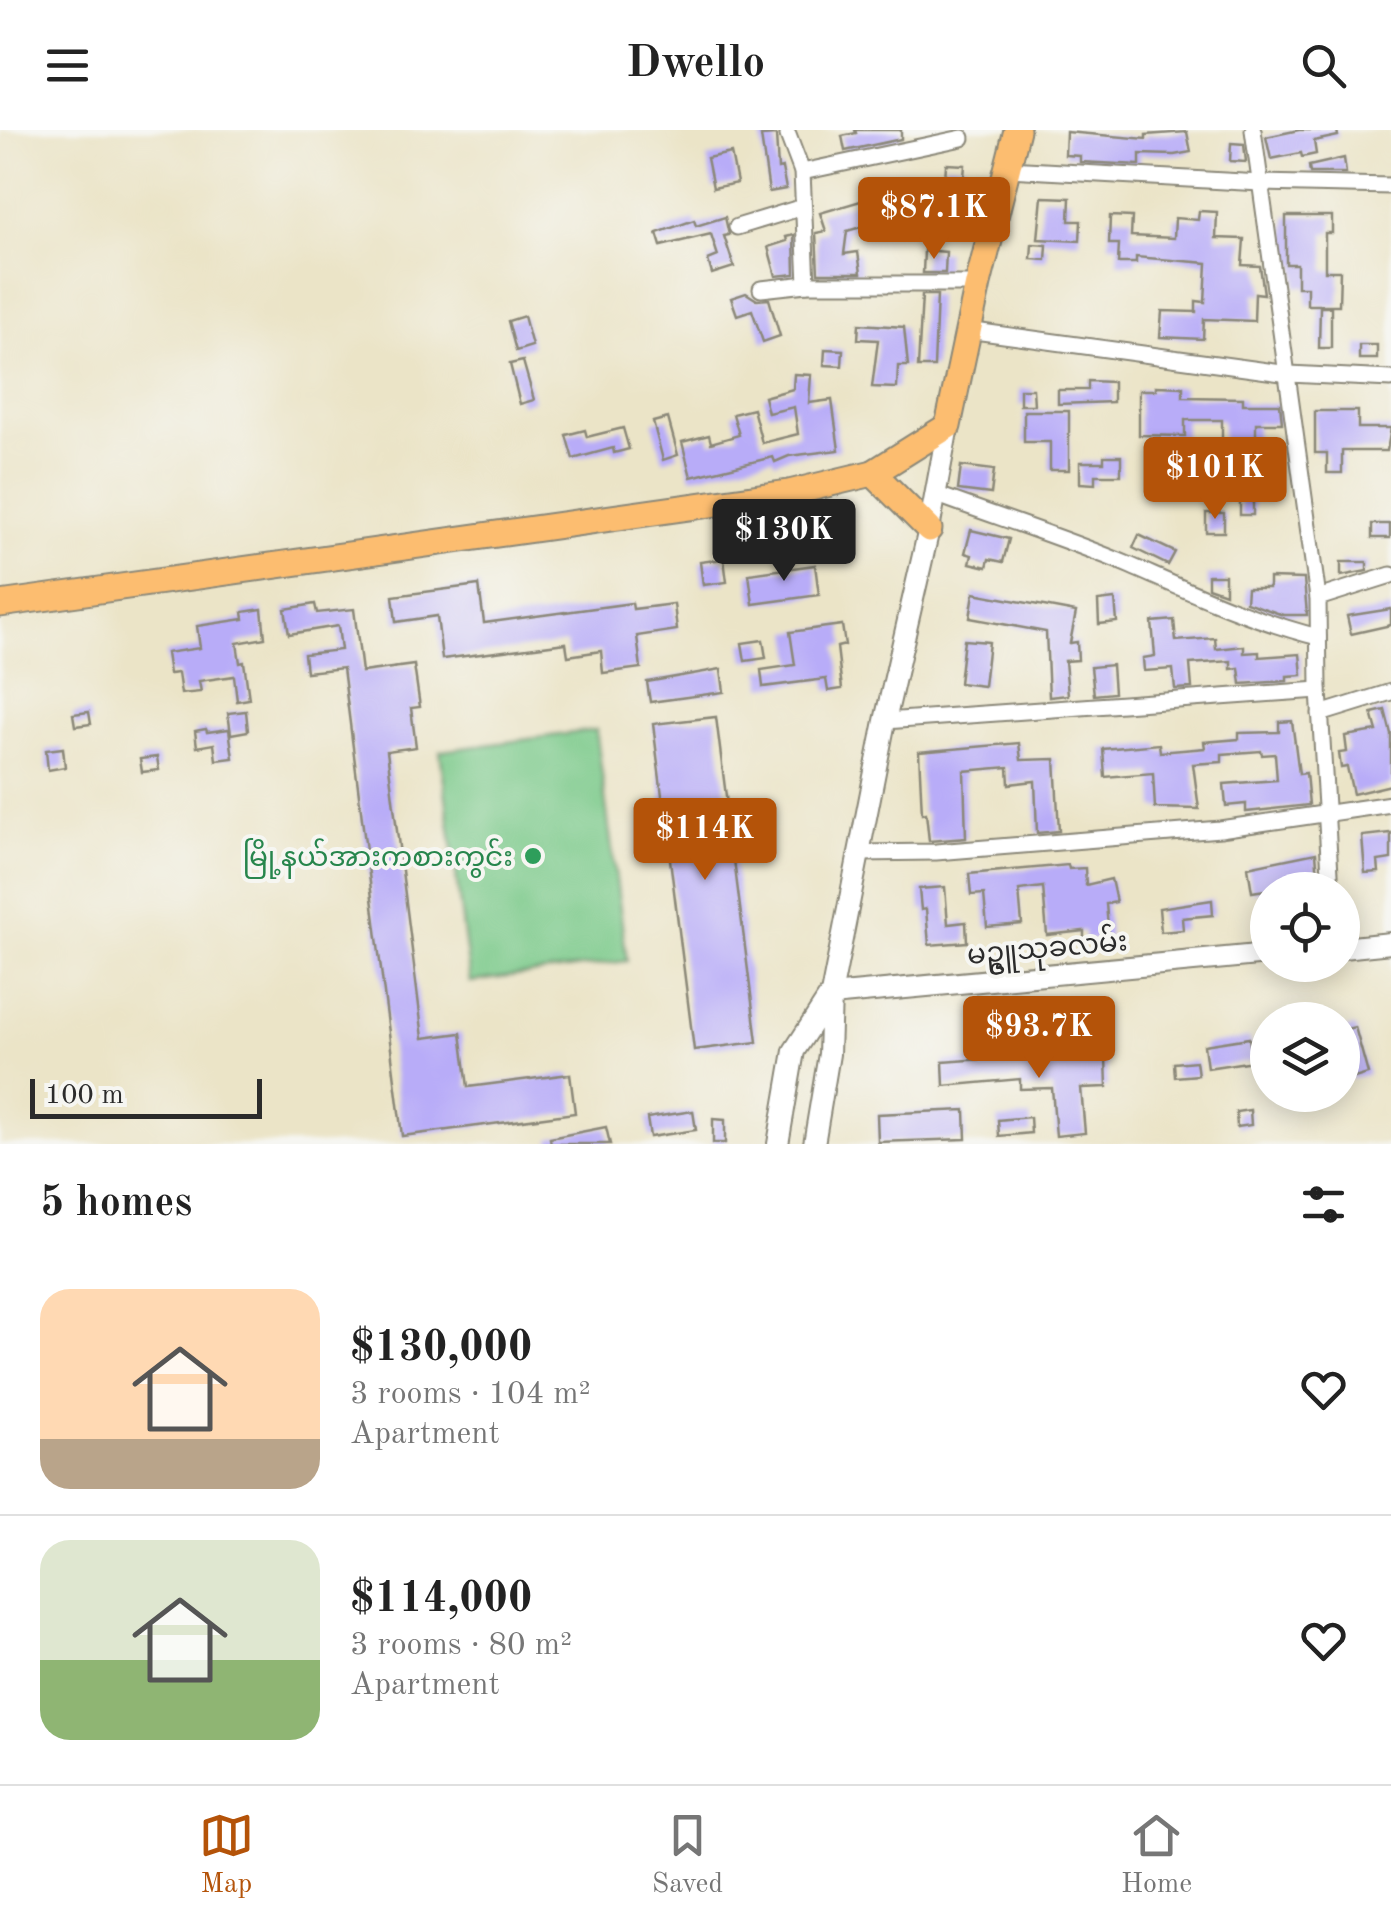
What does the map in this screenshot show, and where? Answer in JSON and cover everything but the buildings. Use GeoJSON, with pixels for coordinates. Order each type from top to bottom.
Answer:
{"type":"FeatureCollection","features":[{"type":"Feature","properties":{"kind":"main road"},"geometry":{"type":"LineString","coordinates":[[0,604],[789,493],[873,473],[948,426],[967,330],[1017,130]]}},
{"type":"Feature","properties":{"kind":"main road"},"geometry":{"type":"LineString","coordinates":[[873,473],[929,529]]}},
{"type":"Feature","properties":{"kind":"street"},"geometry":{"type":"LineString","coordinates":[[1254,130],[1318,598],[1318,690],[1330,872]]}},
{"type":"Feature","properties":{"kind":"street"},"geometry":{"type":"LineString","coordinates":[[788,135],[802,172],[807,284]]}},
{"type":"Feature","properties":{"kind":"street"},"geometry":{"type":"LineString","coordinates":[[802,172],[962,138]]}},
{"type":"Feature","properties":{"kind":"street"},"geometry":{"type":"LineString","coordinates":[[1008,169],[1391,186]]}},
{"type":"Feature","properties":{"kind":"street"},"geometry":{"type":"LineString","coordinates":[[736,227],[803,207]]}},
{"type":"Feature","properties":{"kind":"street"},"geometry":{"type":"LineString","coordinates":[[761,289],[807,284],[978,284]]}},
{"type":"Feature","properties":{"kind":"street"},"geometry":{"type":"LineString","coordinates":[[967,330],[1289,374],[1391,379]]}},
{"type":"Feature","properties":{"kind":"street"},"geometry":{"type":"LineString","coordinates":[[814,1144],[829,1054],[830,995],[948,426]]}},
{"type":"Feature","properties":{"kind":"street"},"geometry":{"type":"LineString","coordinates":[[935,494],[1128,565],[1222,608],[1318,637]]}},
{"type":"Feature","properties":{"kind":"street"},"geometry":{"type":"LineString","coordinates":[[1318,598],[1391,575]]}},
{"type":"Feature","properties":{"kind":"street"},"geometry":{"type":"LineString","coordinates":[[885,721],[1318,690]]}},
{"type":"Feature","properties":{"kind":"street"},"geometry":{"type":"LineString","coordinates":[[1320,714],[1391,692]]}},
{"type":"Feature","properties":{"kind":"street"},"geometry":{"type":"LineString","coordinates":[[859,853],[936,852],[1201,830],[1391,804]]}},
{"type":"Feature","properties":{"kind":"street"},"geometry":{"type":"LineString","coordinates":[[1360,947],[1391,944]]}},
{"type":"Feature","properties":{"kind":"street","name":"မဥ္ဇူသုခလမ်း"},"geometry":{"type":"LineString","coordinates":[[830,995],[1250,956]]}},
{"type":"Feature","properties":{"kind":"street"},"geometry":{"type":"LineString","coordinates":[[778,1144],[794,1051],[830,995]]}},
{"type":"Feature","properties":{"kind":"green space","name":"မြို့နယ်အားကစားကွင်း"},"geometry":{"type":"Polygon","coordinates":[[[596,730],[627,961],[470,982],[440,751],[596,730]]]}},
{"type":"Feature","properties":{"kind":"place","name":"မြို့နယ်အားကစားကွင်း"},"geometry":{"type":"Point","coordinates":[533,856]}}]}
